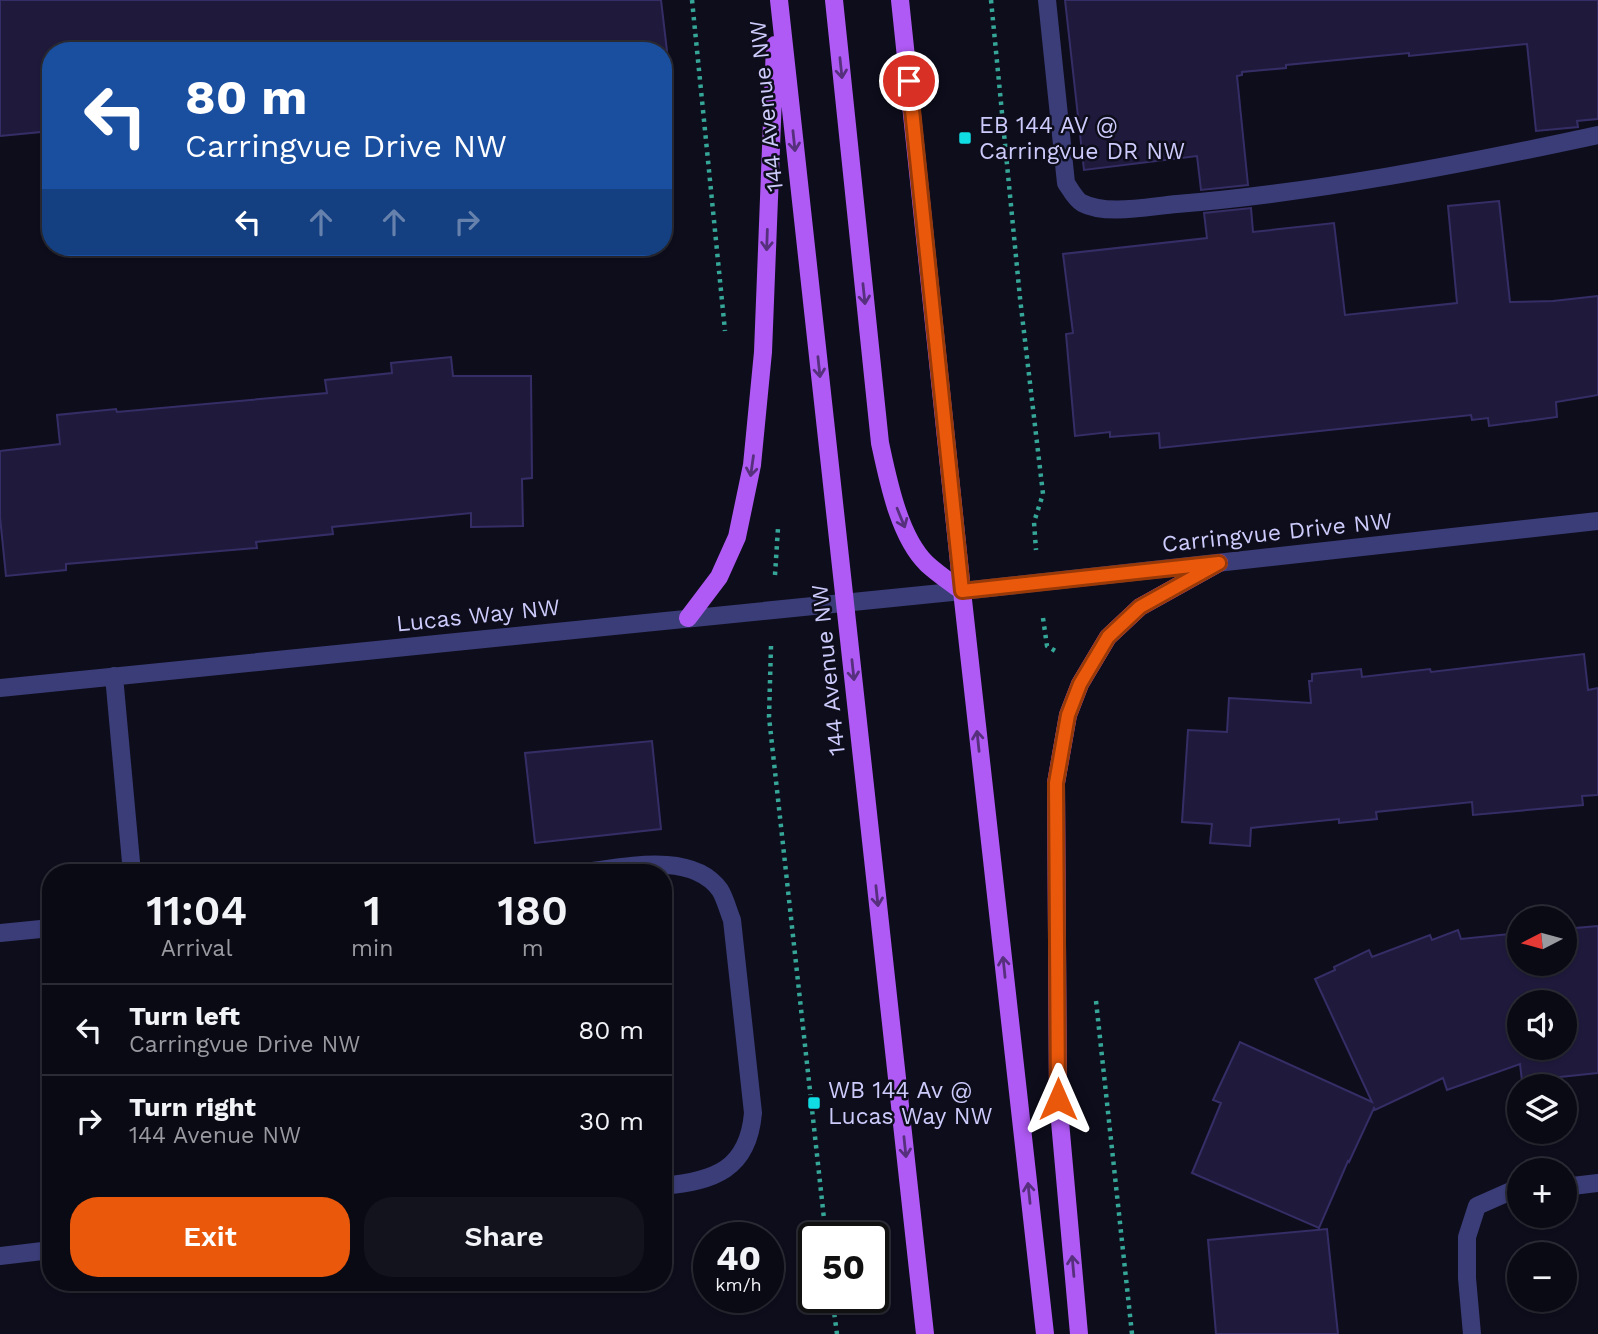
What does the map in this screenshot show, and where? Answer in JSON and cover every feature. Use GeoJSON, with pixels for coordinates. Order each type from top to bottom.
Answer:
{"type":"FeatureCollection","features":[{"type":"Feature","properties":{"kind":"main road","name":"144 Avenue NW"},"geometry":{"type":"LineString","coordinates":[[778,0],[925,1334]]}},
{"type":"Feature","properties":{"kind":"main road"},"geometry":{"type":"LineString","coordinates":[[688,618],[719,577],[737,537],[752,465],[763,352],[778,0]]}},
{"type":"Feature","properties":{"kind":"main road"},"geometry":{"type":"LineString","coordinates":[[834,0],[880,443],[891,495],[907,534],[926,563],[962,591]]}},
{"type":"Feature","properties":{"kind":"main road"},"geometry":{"type":"LineString","coordinates":[[900,0],[962,591],[1045,1334]]}},
{"type":"Feature","properties":{"kind":"main road"},"geometry":{"type":"LineString","coordinates":[[1080,1334],[1058,1099],[1056,783],[1068,715],[1080,684],[1108,637],[1140,607],[1219,563]]}},
{"type":"Feature","properties":{"kind":"street"},"geometry":{"type":"LineString","coordinates":[[1047,0],[1066,183],[1080,203],[1107,210],[1211,201],[1347,184],[1484,160],[1598,135]]}},
{"type":"Feature","properties":{"kind":"street","name":"Carringvue Drive NW"},"geometry":{"type":"LineString","coordinates":[[962,591],[1598,521]]}},
{"type":"Feature","properties":{"kind":"street","name":"Lucas Way NW"},"geometry":{"type":"LineString","coordinates":[[0,688],[962,591]]}},
{"type":"Feature","properties":{"kind":"street"},"geometry":{"type":"LineString","coordinates":[[114,676],[131,864]]}},
{"type":"Feature","properties":{"kind":"street"},"geometry":{"type":"LineString","coordinates":[[672,865],[710,879],[721,892],[732,920],[753,1113],[745,1146],[726,1170],[700,1181],[672,1185]]}},
{"type":"Feature","properties":{"kind":"street"},"geometry":{"type":"LineString","coordinates":[[0,933],[42,929]]}},
{"type":"Feature","properties":{"kind":"street"},"geometry":{"type":"LineString","coordinates":[[1577,1185],[1598,1183]]}},
{"type":"Feature","properties":{"kind":"street"},"geometry":{"type":"LineString","coordinates":[[1472,1334],[1467,1278],[1467,1237],[1476,1206],[1507,1193]]}},
{"type":"Feature","properties":{"kind":"street"},"geometry":{"type":"LineString","coordinates":[[0,1256],[42,1251]]}},
{"type":"Feature","properties":{"kind":"path"},"geometry":{"type":"LineString","coordinates":[[834,1313],[836,1334]]}},
{"type":"Feature","properties":{"kind":"building"},"geometry":{"type":"Polygon","coordinates":[[[0,0],[661,0],[666,42],[42,42],[42,132],[0,136],[0,0]]]}},
{"type":"Feature","properties":{"kind":"building"},"geometry":{"type":"Polygon","coordinates":[[[1065,0],[1598,0],[1598,119],[1577,121],[1578,127],[1536,131],[1527,44],[1286,65],[1286,68],[1242,72],[1242,75],[1237,76],[1248,185],[1201,190],[1197,156],[1084,170],[1065,0]]]}},
{"type":"Feature","properties":{"kind":"building"},"geometry":{"type":"Polygon","coordinates":[[[1499,201],[1510,302],[1598,296],[1598,395],[1556,402],[1557,417],[1489,426],[1488,418],[1472,420],[1471,415],[1160,448],[1159,433],[1110,437],[1110,432],[1075,436],[1066,334],[1073,333],[1063,254],[1207,238],[1204,213],[1251,208],[1253,232],[1334,223],[1345,315],[1457,303],[1448,206],[1499,201]]]}},
{"type":"Feature","properties":{"kind":"building"},"geometry":{"type":"Polygon","coordinates":[[[451,357],[453,376],[531,376],[532,478],[522,479],[523,526],[471,527],[471,513],[332,527],[333,534],[256,542],[257,548],[66,564],[66,570],[6,576],[0,517],[0,451],[60,444],[57,415],[327,393],[325,380],[392,373],[391,363],[451,357]]]}},
{"type":"Feature","properties":{"kind":"building"},"geometry":{"type":"Polygon","coordinates":[[[1584,654],[1588,690],[1598,688],[1598,795],[1582,796],[1583,805],[1473,815],[1472,802],[1376,812],[1377,819],[1339,823],[1339,819],[1251,828],[1250,846],[1210,843],[1212,824],[1182,822],[1188,730],[1227,732],[1229,698],[1311,703],[1309,681],[1312,681],[1312,674],[1361,669],[1362,677],[1430,669],[1431,672],[1584,654]]]}},
{"type":"Feature","properties":{"kind":"building"},"geometry":{"type":"Polygon","coordinates":[[[652,741],[661,829],[535,843],[525,753],[652,741]]]}},
{"type":"Feature","properties":{"kind":"building"},"geometry":{"type":"Polygon","coordinates":[[[1598,926],[1598,1073],[1521,1074],[1520,1064],[1447,1090],[1443,1078],[1375,1110],[1374,1108],[1319,1228],[1192,1173],[1221,1103],[1213,1100],[1240,1042],[1372,1102],[1315,979],[1369,950],[1372,957],[1430,935],[1432,940],[1458,930],[1461,939],[1507,934],[1507,976],[1577,976],[1577,928],[1598,926]]]}},
{"type":"Feature","properties":{"kind":"building"},"geometry":{"type":"Polygon","coordinates":[[[1327,1229],[1338,1334],[1216,1334],[1208,1240],[1327,1229]]]}},
{"type":"Feature","properties":{"kind":"place","name":"EB 144 AV @ Carringvue DR NW"},"geometry":{"type":"Point","coordinates":[965,138]}},
{"type":"Feature","properties":{"kind":"place","name":"WB 144 Av @ Lucas Way NW"},"geometry":{"type":"Point","coordinates":[814,1103]}},
{"type":"Feature","properties":{"kind":"route"},"geometry":{"type":"LineString","coordinates":[[909,81],[962,591],[1219,563],[1140,607],[1108,637],[1080,684],[1068,715],[1056,783],[1058,1099]]}}]}
